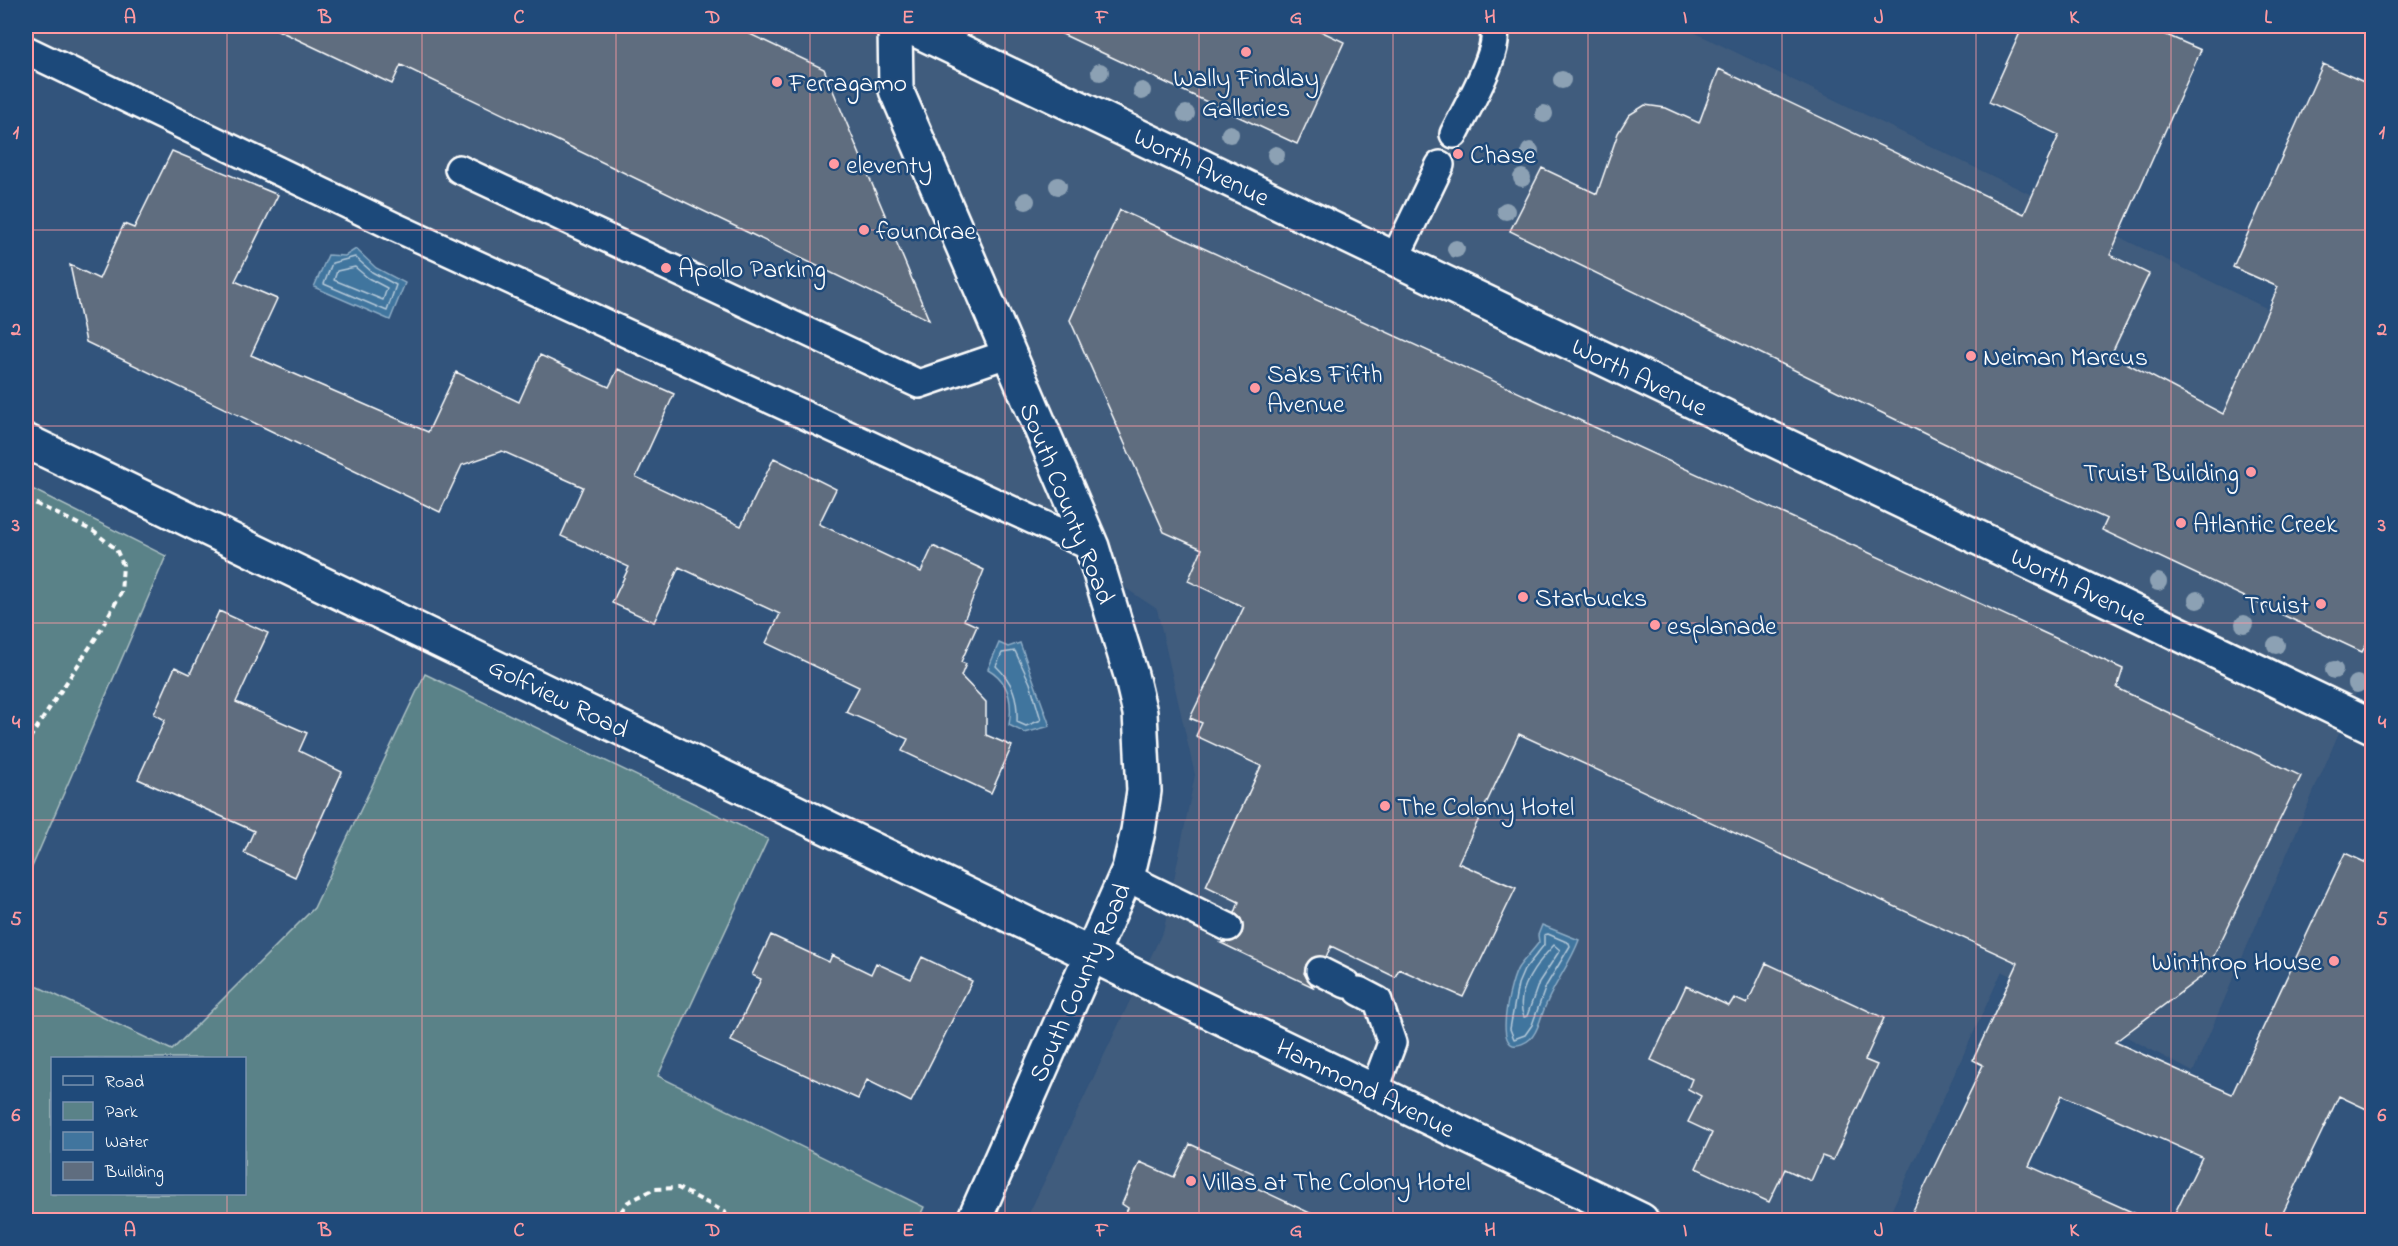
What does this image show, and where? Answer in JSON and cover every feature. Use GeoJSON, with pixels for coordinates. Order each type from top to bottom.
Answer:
{"type":"FeatureCollection","features":[{"type":"Feature","properties":{"kind":"street","name":"South County Road"},"geometry":{"type":"LineString","coordinates":[[895,26],[896,90],[1007,354],[1092,547],[1131,675],[1140,713],[1144,792],[1138,831],[1126,877],[974,1221]]}},
{"type":"Feature","properties":{"kind":"street","name":"Worth Avenue"},"geometry":{"type":"LineString","coordinates":[[908,26],[2373,726]]}},
{"type":"Feature","properties":{"kind":"street","name":"Golfview Road"},"geometry":{"type":"LineString","coordinates":[[26,441],[1092,954]]}},
{"type":"Feature","properties":{"kind":"street","name":"Hammond Avenue"},"geometry":{"type":"LineString","coordinates":[[1092,954],[1641,1221]]}},
{"type":"Feature","properties":{"kind":"lane"},"geometry":{"type":"LineString","coordinates":[[1454,134],[1494,51],[1495,31],[1492,26]]}},
{"type":"Feature","properties":{"kind":"lane"},"geometry":{"type":"LineString","coordinates":[[26,50],[393,226],[1092,547]]}},
{"type":"Feature","properties":{"kind":"lane"},"geometry":{"type":"LineString","coordinates":[[1395,258],[1440,165]]}},
{"type":"Feature","properties":{"kind":"lane"},"geometry":{"type":"LineString","coordinates":[[459,169],[919,384],[1007,354]]}},
{"type":"Feature","properties":{"kind":"lane"},"geometry":{"type":"LineString","coordinates":[[1126,877],[1228,927]]}},
{"type":"Feature","properties":{"kind":"lane"},"geometry":{"type":"LineString","coordinates":[[1320,971],[1378,1000],[1392,1043],[1374,1090]]}},
{"type":"Feature","properties":{"kind":"path"},"geometry":{"type":"LineString","coordinates":[[26,499],[93,531],[116,549],[123,565],[121,593],[107,619],[26,744]]}},
{"type":"Feature","properties":{"kind":"path"},"geometry":{"type":"LineString","coordinates":[[615,1221],[628,1202],[655,1189],[678,1188],[725,1212],[727,1221]]}},
{"type":"Feature","properties":{"kind":"shaded area"},"geometry":{"type":"Polygon","coordinates":[[[26,26],[1681,26],[2372,359],[2372,683],[2362,679],[2193,1072],[2002,971],[1887,1220],[1026,1220],[1164,929],[1195,775],[1157,609],[965,481],[26,43],[26,26]]]}},
{"type":"Feature","properties":{"kind":"green space"},"geometry":{"type":"Polygon","coordinates":[[[26,486],[166,556],[26,881],[26,486]]]}},
{"type":"Feature","properties":{"kind":"green space"},"geometry":{"type":"Polygon","coordinates":[[[425,674],[768,839],[658,1076],[924,1207],[918,1220],[26,1220],[26,981],[172,1050],[314,908],[425,674]]]}},
{"type":"Feature","properties":{"kind":"water"},"geometry":{"type":"Polygon","coordinates":[[[356,249],[376,268],[405,283],[390,320],[314,287],[328,255],[345,256],[356,249]]]}},
{"type":"Feature","properties":{"kind":"water"},"geometry":{"type":"Polygon","coordinates":[[[999,643],[1008,647],[1020,643],[1050,726],[1025,733],[1009,725],[1008,693],[1001,680],[988,669],[999,643]]]}},
{"type":"Feature","properties":{"kind":"water"},"geometry":{"type":"Polygon","coordinates":[[[1542,925],[1579,940],[1550,995],[1538,1028],[1530,1039],[1513,1045],[1508,1040],[1505,1021],[1509,996],[1518,968],[1539,942],[1538,935],[1542,925]]]}},
{"type":"Feature","properties":{"kind":"building"},"geometry":{"type":"Polygon","coordinates":[[[269,26],[733,26],[824,69],[929,320],[401,65],[392,84],[269,26]]]}},
{"type":"Feature","properties":{"kind":"building"},"geometry":{"type":"Polygon","coordinates":[[[1045,26],[1310,26],[1344,42],[1297,144],[1045,26]]]}},
{"type":"Feature","properties":{"kind":"building"},"geometry":{"type":"Polygon","coordinates":[[[2023,26],[2146,26],[2201,50],[2110,255],[2149,274],[2111,355],[2223,414],[2278,287],[2233,267],[2323,64],[2373,86],[2373,631],[2362,652],[2102,530],[2107,519],[2007,474],[1510,231],[1542,168],[1597,194],[1618,133],[1629,115],[1645,105],[1666,108],[1699,123],[1719,69],[2024,214],[2059,135],[1989,102],[2023,26]]]}},
{"type":"Feature","properties":{"kind":"building"},"geometry":{"type":"Polygon","coordinates":[[[172,151],[278,195],[235,281],[277,299],[251,355],[428,432],[456,372],[519,402],[540,355],[609,387],[618,369],[674,394],[636,477],[741,526],[774,458],[836,489],[819,524],[921,572],[933,546],[984,570],[964,620],[977,626],[961,662],[966,664],[961,676],[986,702],[986,735],[1012,746],[991,793],[902,751],[908,739],[846,712],[859,687],[766,643],[780,614],[679,567],[654,622],[612,603],[629,567],[561,536],[583,487],[502,451],[462,465],[440,512],[86,342],[70,265],[99,279],[124,224],[134,228],[172,151]]]}},
{"type":"Feature","properties":{"kind":"building","name":"esplanade"},"geometry":{"type":"Polygon","coordinates":[[[1120,210],[2123,669],[2117,688],[2301,776],[2205,974],[2115,1042],[2232,1094],[2345,853],[2373,866],[2373,1112],[2339,1096],[2279,1221],[2171,1221],[2202,1157],[2062,1095],[2029,1166],[2152,1221],[1908,1221],[1983,1065],[1973,1060],[2018,963],[1519,734],[1458,863],[1516,888],[1463,997],[1399,969],[1395,977],[1331,946],[1326,957],[1312,958],[1306,965],[1304,973],[1313,987],[1221,943],[1236,940],[1242,933],[1241,919],[1235,913],[1239,902],[1206,886],[1261,766],[1196,736],[1202,723],[1190,718],[1244,607],[1188,581],[1202,549],[1164,532],[1070,320],[1120,210]]]}},
{"type":"Feature","properties":{"kind":"building"},"geometry":{"type":"Polygon","coordinates":[[[219,611],[268,633],[236,702],[307,733],[299,751],[342,772],[295,877],[244,853],[254,831],[138,779],[165,720],[154,714],[175,667],[190,674],[219,611]]]}},
{"type":"Feature","properties":{"kind":"building"},"geometry":{"type":"Polygon","coordinates":[[[771,935],[829,962],[832,955],[871,974],[876,963],[911,979],[922,957],[972,981],[911,1102],[867,1080],[858,1099],[731,1041],[761,979],[752,975],[771,935]]]}},
{"type":"Feature","properties":{"kind":"building"},"geometry":{"type":"Polygon","coordinates":[[[1766,963],[1884,1018],[1865,1060],[1877,1065],[1833,1160],[1822,1156],[1811,1181],[1785,1169],[1769,1202],[1696,1168],[1712,1133],[1688,1122],[1701,1096],[1688,1089],[1692,1079],[1651,1060],[1686,986],[1729,1006],[1734,998],[1747,1004],[1766,963]]]}},
{"type":"Feature","properties":{"kind":"building","name":"Villas at The Colony Hotel"},"geometry":{"type":"Polygon","coordinates":[[[1190,1144],[1253,1173],[1248,1184],[1327,1221],[1122,1221],[1128,1208],[1122,1204],[1140,1162],[1174,1177],[1190,1144]]]}},
{"type":"Feature","properties":{"kind":"place","name":"Wally Findlay Galleries"},"geometry":{"type":"Point","coordinates":[1246,52]}},
{"type":"Feature","properties":{"kind":"place","name":"Ferragamo"},"geometry":{"type":"Point","coordinates":[777,82]}},
{"type":"Feature","properties":{"kind":"place","name":"Chase"},"geometry":{"type":"Point","coordinates":[1458,154]}},
{"type":"Feature","properties":{"kind":"place","name":"eleventy"},"geometry":{"type":"Point","coordinates":[834,164]}},
{"type":"Feature","properties":{"kind":"place","name":"foundrae"},"geometry":{"type":"Point","coordinates":[864,230]}},
{"type":"Feature","properties":{"kind":"place","name":"Apollo Parking"},"geometry":{"type":"Point","coordinates":[666,268]}},
{"type":"Feature","properties":{"kind":"place","name":"Neiman Marcus"},"geometry":{"type":"Point","coordinates":[1971,356]}},
{"type":"Feature","properties":{"kind":"place","name":"Saks Fifth Avenue"},"geometry":{"type":"Point","coordinates":[1255,388]}},
{"type":"Feature","properties":{"kind":"place","name":"Truist Building"},"geometry":{"type":"Point","coordinates":[2251,472]}},
{"type":"Feature","properties":{"kind":"place","name":"Atlantic Creek"},"geometry":{"type":"Point","coordinates":[2181,523]}},
{"type":"Feature","properties":{"kind":"place","name":"Starbucks"},"geometry":{"type":"Point","coordinates":[1523,597]}},
{"type":"Feature","properties":{"kind":"place","name":"Truist"},"geometry":{"type":"Point","coordinates":[2321,604]}},
{"type":"Feature","properties":{"kind":"place","name":"esplanade"},"geometry":{"type":"Point","coordinates":[1655,625]}},
{"type":"Feature","properties":{"kind":"place","name":"The Colony Hotel"},"geometry":{"type":"Point","coordinates":[1385,806]}},
{"type":"Feature","properties":{"kind":"place","name":"Winthrop House"},"geometry":{"type":"Point","coordinates":[2334,961]}},
{"type":"Feature","properties":{"kind":"place","name":"Villas at The Colony Hotel"},"geometry":{"type":"Point","coordinates":[1191,1181]}}]}
